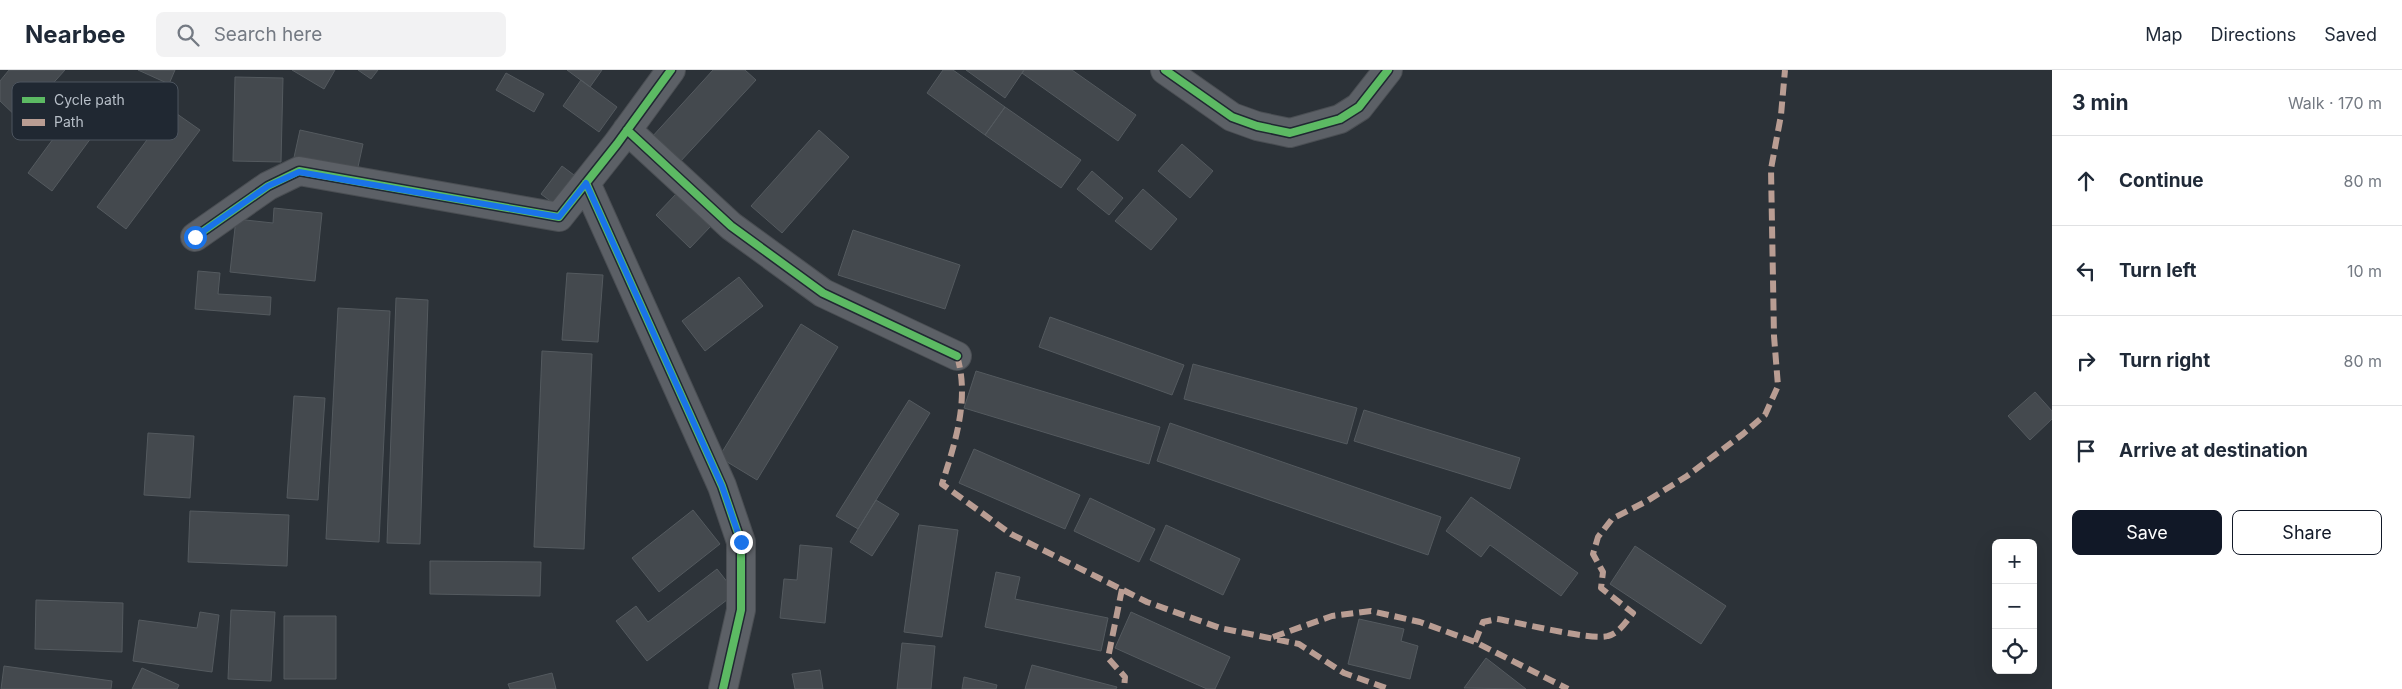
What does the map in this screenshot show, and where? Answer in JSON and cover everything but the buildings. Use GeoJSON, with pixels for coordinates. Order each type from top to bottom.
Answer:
{"type":"FeatureCollection","features":[{"type":"Feature","properties":{"kind":"street"},"geometry":{"type":"LineString","coordinates":[[195,237],[268,186],[299,172],[559,217],[671,70]]}},
{"type":"Feature","properties":{"kind":"street"},"geometry":{"type":"LineString","coordinates":[[1165,70],[1232,117],[1257,126],[1290,134],[1340,119],[1359,107],[1388,70]]}},
{"type":"Feature","properties":{"kind":"street"},"geometry":{"type":"LineString","coordinates":[[627,130],[731,226],[822,293],[957,356]]}},
{"type":"Feature","properties":{"kind":"street"},"geometry":{"type":"LineString","coordinates":[[586,183],[722,486],[741,542],[741,610],[723,689]]}},
{"type":"Feature","properties":{"kind":"marked path"},"geometry":{"type":"LineString","coordinates":[[1475,642],[1483,622],[1497,619],[1587,636],[1608,636],[1616,632],[1633,613],[1601,588],[1603,572],[1593,554],[1598,537],[1612,519],[1647,501],[1687,476],[1765,415],[1778,386],[1774,336],[1771,169],[1781,115],[1785,70]]}},
{"type":"Feature","properties":{"kind":"marked path"},"geometry":{"type":"LineString","coordinates":[[957,356],[961,372],[961,405],[956,437],[942,484],[1011,534],[1147,602],[1220,628],[1299,644],[1344,673],[1389,689]]}},
{"type":"Feature","properties":{"kind":"marked path"},"geometry":{"type":"LineString","coordinates":[[1122,589],[1108,658],[1125,677],[1124,689]]}},
{"type":"Feature","properties":{"kind":"marked path"},"geometry":{"type":"LineString","coordinates":[[1273,637],[1332,616],[1371,611],[1420,622],[1475,642],[1568,689]]}},
{"type":"Feature","properties":{"kind":"cycle path"},"geometry":{"type":"LineString","coordinates":[[195,237],[268,186],[299,171],[559,217],[617,144],[671,70]]}},
{"type":"Feature","properties":{"kind":"cycle path"},"geometry":{"type":"LineString","coordinates":[[1165,70],[1232,117],[1257,126],[1290,133],[1340,119],[1359,107],[1388,70]]}},
{"type":"Feature","properties":{"kind":"cycle path"},"geometry":{"type":"LineString","coordinates":[[627,130],[731,226],[823,293],[957,356]]}},
{"type":"Feature","properties":{"kind":"cycle path"},"geometry":{"type":"LineString","coordinates":[[586,183],[722,486],[741,542],[741,610],[723,689]]}},
{"type":"Feature","properties":{"kind":"route"},"geometry":{"type":"LineString","coordinates":[[195,237],[268,186],[299,172],[559,217],[586,183],[722,486],[741,542]]}}]}
